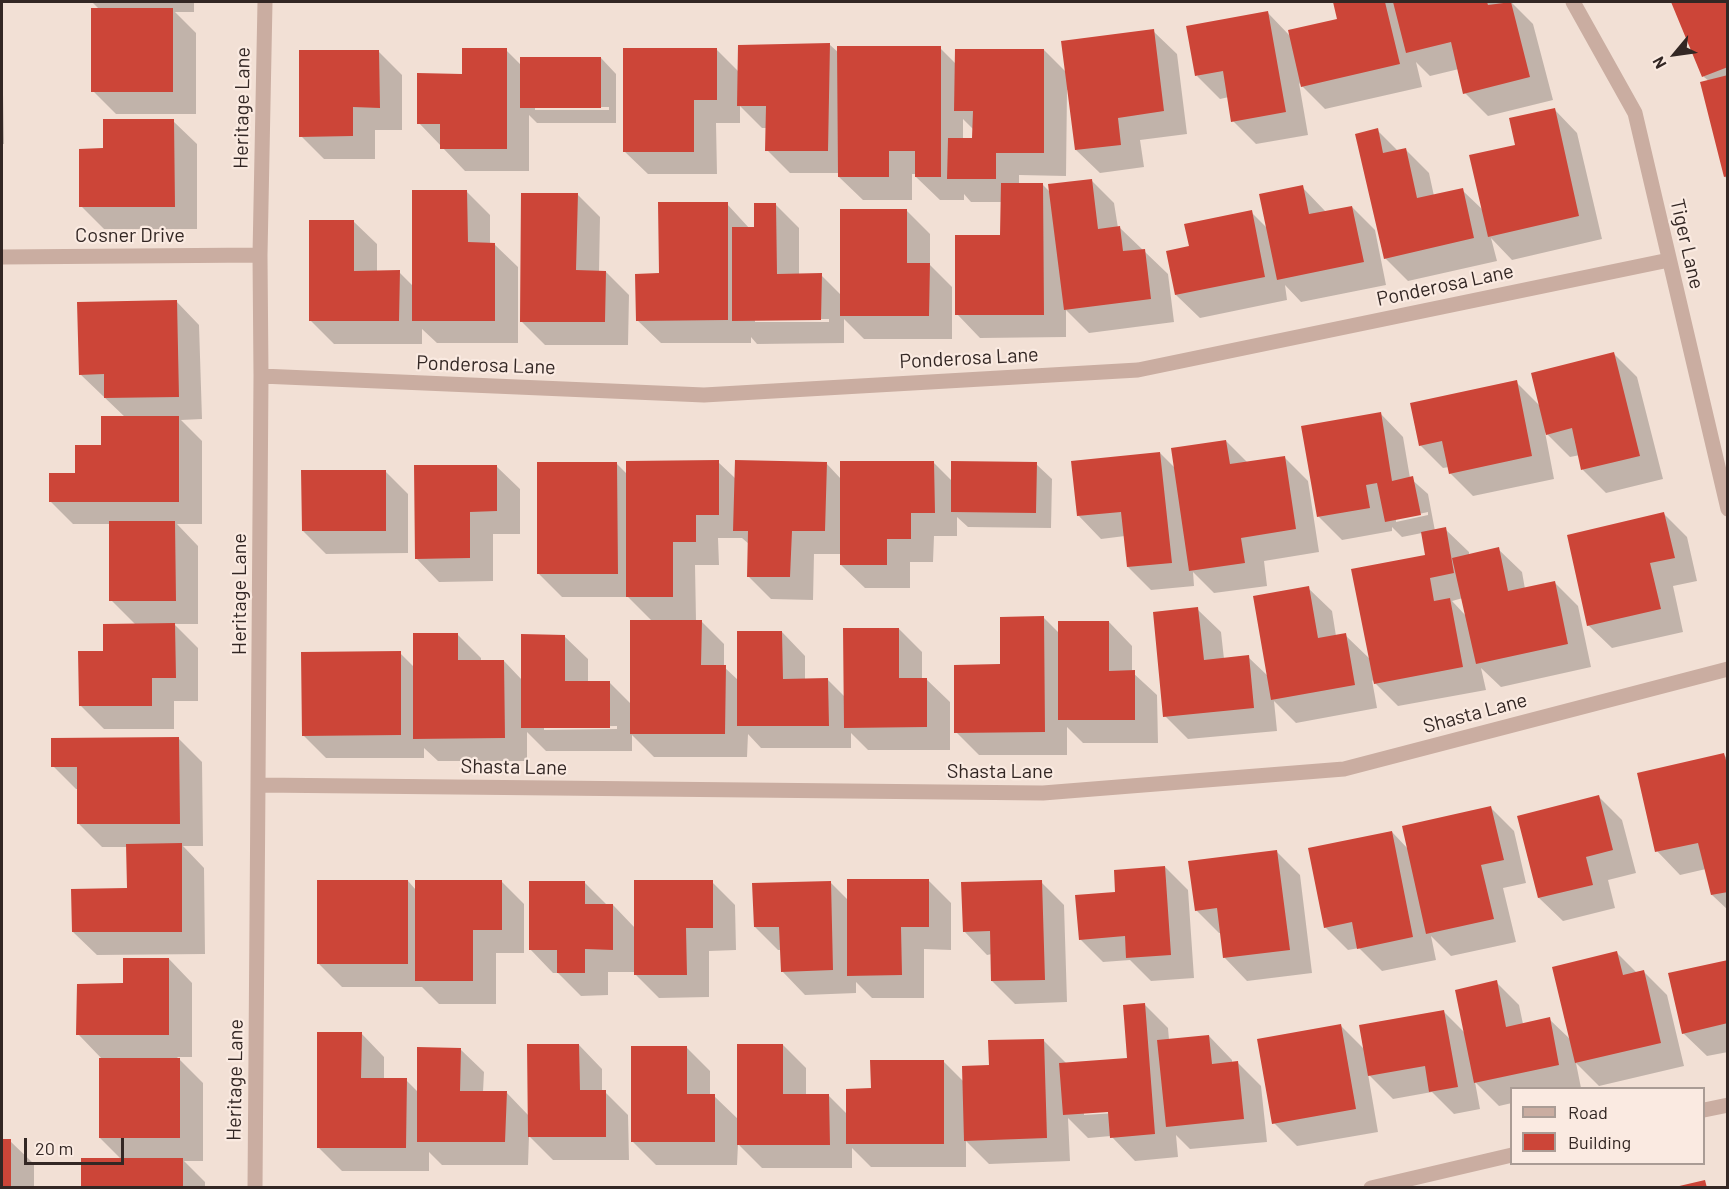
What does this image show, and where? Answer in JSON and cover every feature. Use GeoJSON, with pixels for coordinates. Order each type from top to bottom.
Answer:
{"type":"FeatureCollection","features":[{"type":"Feature","properties":{"kind":"street","name":"Heritage Lane"},"geometry":{"type":"LineString","coordinates":[[255,1188],[259,785],[260,255],[265,2]]}},
{"type":"Feature","properties":{"kind":"street","name":"Tiger Lane"},"geometry":{"type":"LineString","coordinates":[[1573,2],[1635,113],[1728,509]]}},
{"type":"Feature","properties":{"kind":"street","name":"Cosner Drive"},"geometry":{"type":"LineString","coordinates":[[2,257],[260,255]]}},
{"type":"Feature","properties":{"kind":"street","name":"Ponderosa Lane"},"geometry":{"type":"LineString","coordinates":[[261,376],[704,395],[1138,370],[1669,260]]}},
{"type":"Feature","properties":{"kind":"street","name":"Shasta Lane"},"geometry":{"type":"LineString","coordinates":[[259,785],[1044,794],[1344,769],[1728,669]]}},
{"type":"Feature","properties":{"kind":"street"},"geometry":{"type":"LineString","coordinates":[[1705,1110],[1728,1105]]}},
{"type":"Feature","properties":{"kind":"street"},"geometry":{"type":"LineString","coordinates":[[1371,1188],[1510,1155]]}},
{"type":"Feature","properties":{"kind":"building"},"geometry":{"type":"Polygon","coordinates":[[[1333,2],[1385,2],[1400,64],[1301,87],[1288,30],[1337,19],[1333,2]]]}},
{"type":"Feature","properties":{"kind":"building"},"geometry":{"type":"Polygon","coordinates":[[[1393,2],[1487,2],[1488,5],[1511,2],[1530,77],[1463,94],[1451,42],[1406,53],[1393,2]]]}},
{"type":"Feature","properties":{"kind":"building"},"geometry":{"type":"Polygon","coordinates":[[[1671,2],[1728,2],[1728,67],[1702,77],[1671,2]]]}},
{"type":"Feature","properties":{"kind":"building"},"geometry":{"type":"Polygon","coordinates":[[[91,8],[173,8],[173,92],[91,92],[91,8]]]}},
{"type":"Feature","properties":{"kind":"building"},"geometry":{"type":"Polygon","coordinates":[[[1268,11],[1286,112],[1231,122],[1223,71],[1195,76],[1186,26],[1268,11]]]}},
{"type":"Feature","properties":{"kind":"building"},"geometry":{"type":"Polygon","coordinates":[[[1154,29],[1164,111],[1118,118],[1121,145],[1075,150],[1061,41],[1154,29]]]}},
{"type":"Feature","properties":{"kind":"building"},"geometry":{"type":"Polygon","coordinates":[[[830,43],[828,151],[765,151],[766,106],[737,106],[738,45],[830,43]]]}},
{"type":"Feature","properties":{"kind":"building"},"geometry":{"type":"Polygon","coordinates":[[[837,46],[941,46],[941,177],[915,177],[915,151],[889,151],[889,177],[838,177],[837,46]]]}},
{"type":"Feature","properties":{"kind":"building"},"geometry":{"type":"Polygon","coordinates":[[[462,48],[507,48],[507,149],[440,149],[440,124],[417,124],[417,73],[462,74],[462,48]]]}},
{"type":"Feature","properties":{"kind":"building"},"geometry":{"type":"Polygon","coordinates":[[[623,48],[717,48],[717,100],[694,100],[694,152],[623,152],[623,48]]]}},
{"type":"Feature","properties":{"kind":"building"},"geometry":{"type":"Polygon","coordinates":[[[955,49],[1044,49],[1044,153],[996,153],[996,179],[947,179],[948,138],[972,138],[973,111],[954,111],[955,49]]]}},
{"type":"Feature","properties":{"kind":"building"},"geometry":{"type":"Polygon","coordinates":[[[299,50],[379,50],[380,108],[353,107],[353,136],[299,137],[299,50]]]}},
{"type":"Feature","properties":{"kind":"building"},"geometry":{"type":"Polygon","coordinates":[[[520,57],[601,57],[601,108],[520,108],[520,57]]]}},
{"type":"Feature","properties":{"kind":"building"},"geometry":{"type":"Polygon","coordinates":[[[1728,75],[1728,176],[1724,177],[1700,82],[1728,75]]]}},
{"type":"Feature","properties":{"kind":"building"},"geometry":{"type":"Polygon","coordinates":[[[1555,108],[1579,216],[1488,237],[1469,155],[1515,145],[1509,118],[1555,108]]]}},
{"type":"Feature","properties":{"kind":"building"},"geometry":{"type":"Polygon","coordinates":[[[103,119],[174,119],[175,207],[79,207],[79,149],[103,148],[103,119]]]}},
{"type":"Feature","properties":{"kind":"building"},"geometry":{"type":"Polygon","coordinates":[[[1378,128],[1383,153],[1406,148],[1417,198],[1463,188],[1474,238],[1384,259],[1355,134],[1378,128]]]}},
{"type":"Feature","properties":{"kind":"building"},"geometry":{"type":"Polygon","coordinates":[[[1092,179],[1098,229],[1120,226],[1123,251],[1145,249],[1151,299],[1064,310],[1048,184],[1092,179]]]}},
{"type":"Feature","properties":{"kind":"building"},"geometry":{"type":"Polygon","coordinates":[[[1001,183],[1043,183],[1044,315],[955,315],[955,235],[1000,235],[1001,183]]]}},
{"type":"Feature","properties":{"kind":"building"},"geometry":{"type":"Polygon","coordinates":[[[1303,185],[1309,214],[1352,206],[1364,262],[1277,280],[1259,194],[1303,185]]]}},
{"type":"Feature","properties":{"kind":"building"},"geometry":{"type":"Polygon","coordinates":[[[412,190],[467,190],[468,242],[495,243],[495,321],[412,321],[412,190]]]}},
{"type":"Feature","properties":{"kind":"building"},"geometry":{"type":"Polygon","coordinates":[[[521,193],[578,193],[576,270],[606,271],[605,322],[520,322],[521,193]]]}},
{"type":"Feature","properties":{"kind":"building"},"geometry":{"type":"Polygon","coordinates":[[[658,202],[728,202],[728,320],[636,321],[635,274],[659,273],[658,202]]]}},
{"type":"Feature","properties":{"kind":"building"},"geometry":{"type":"Polygon","coordinates":[[[754,203],[776,203],[777,274],[822,273],[821,320],[732,321],[732,227],[754,227],[754,203]]]}},
{"type":"Feature","properties":{"kind":"building"},"geometry":{"type":"Polygon","coordinates":[[[840,209],[907,209],[907,263],[930,263],[929,316],[840,316],[840,209]]]}},
{"type":"Feature","properties":{"kind":"building"},"geometry":{"type":"Polygon","coordinates":[[[1252,210],[1265,277],[1175,295],[1166,251],[1189,246],[1184,224],[1252,210]]]}},
{"type":"Feature","properties":{"kind":"building"},"geometry":{"type":"Polygon","coordinates":[[[309,220],[354,220],[354,271],[400,270],[399,321],[309,321],[309,220]]]}},
{"type":"Feature","properties":{"kind":"building"},"geometry":{"type":"Polygon","coordinates":[[[177,300],[179,397],[104,398],[104,374],[79,375],[77,302],[177,300]]]}},
{"type":"Feature","properties":{"kind":"building"},"geometry":{"type":"Polygon","coordinates":[[[1614,352],[1640,456],[1581,470],[1572,428],[1546,435],[1531,373],[1614,352]]]}},
{"type":"Feature","properties":{"kind":"building"},"geometry":{"type":"Polygon","coordinates":[[[1517,380],[1532,456],[1449,474],[1442,441],[1419,446],[1410,403],[1517,380]]]}},
{"type":"Feature","properties":{"kind":"building"},"geometry":{"type":"Polygon","coordinates":[[[1381,412],[1392,481],[1413,476],[1421,515],[1385,522],[1377,483],[1366,485],[1370,508],[1317,517],[1301,426],[1381,412]]]}},
{"type":"Feature","properties":{"kind":"building"},"geometry":{"type":"Polygon","coordinates":[[[101,416],[179,416],[179,502],[49,502],[49,473],[75,473],[75,445],[101,445],[101,416]]]}},
{"type":"Feature","properties":{"kind":"building"},"geometry":{"type":"Polygon","coordinates":[[[1226,440],[1230,464],[1285,456],[1296,529],[1241,538],[1245,563],[1189,571],[1171,448],[1226,440]]]}},
{"type":"Feature","properties":{"kind":"building"},"geometry":{"type":"Polygon","coordinates":[[[1160,452],[1172,563],[1127,567],[1121,512],[1077,516],[1071,461],[1160,452]]]}},
{"type":"Feature","properties":{"kind":"building"},"geometry":{"type":"Polygon","coordinates":[[[719,460],[719,515],[696,515],[696,542],[673,542],[673,597],[626,597],[626,461],[719,460]]]}},
{"type":"Feature","properties":{"kind":"building"},"geometry":{"type":"Polygon","coordinates":[[[735,460],[827,462],[825,531],[792,531],[790,577],[747,577],[748,531],[733,531],[735,460]]]}},
{"type":"Feature","properties":{"kind":"building"},"geometry":{"type":"Polygon","coordinates":[[[840,461],[934,461],[935,513],[911,513],[911,539],[887,539],[887,565],[840,565],[840,461]]]}},
{"type":"Feature","properties":{"kind":"building"},"geometry":{"type":"Polygon","coordinates":[[[951,461],[1037,462],[1036,513],[951,512],[951,461]]]}},
{"type":"Feature","properties":{"kind":"building"},"geometry":{"type":"Polygon","coordinates":[[[537,462],[617,462],[618,574],[537,574],[537,462]]]}},
{"type":"Feature","properties":{"kind":"building"},"geometry":{"type":"Polygon","coordinates":[[[414,465],[497,465],[497,511],[470,512],[470,558],[415,559],[414,465]]]}},
{"type":"Feature","properties":{"kind":"building"},"geometry":{"type":"Polygon","coordinates":[[[301,470],[386,470],[386,531],[302,531],[301,470]]]}},
{"type":"Feature","properties":{"kind":"building"},"geometry":{"type":"Polygon","coordinates":[[[1664,512],[1675,558],[1650,563],[1661,609],[1587,626],[1567,535],[1664,512]]]}},
{"type":"Feature","properties":{"kind":"building"},"geometry":{"type":"Polygon","coordinates":[[[109,521],[175,521],[176,601],[109,601],[109,521]]]}},
{"type":"Feature","properties":{"kind":"building"},"geometry":{"type":"Polygon","coordinates":[[[1446,527],[1454,573],[1430,578],[1434,601],[1450,598],[1463,667],[1374,684],[1351,569],[1425,555],[1421,532],[1446,527]]]}},
{"type":"Feature","properties":{"kind":"building"},"geometry":{"type":"Polygon","coordinates":[[[1499,547],[1508,591],[1555,581],[1568,644],[1476,664],[1452,558],[1499,547]]]}},
{"type":"Feature","properties":{"kind":"building"},"geometry":{"type":"Polygon","coordinates":[[[1309,586],[1318,638],[1346,633],[1355,685],[1271,700],[1253,596],[1309,586]]]}},
{"type":"Feature","properties":{"kind":"building"},"geometry":{"type":"Polygon","coordinates":[[[1198,607],[1204,660],[1249,655],[1254,708],[1163,717],[1153,612],[1198,607]]]}},
{"type":"Feature","properties":{"kind":"building"},"geometry":{"type":"Polygon","coordinates":[[[1044,616],[1045,732],[954,733],[954,665],[1000,664],[1000,617],[1044,616]]]}},
{"type":"Feature","properties":{"kind":"building"},"geometry":{"type":"Polygon","coordinates":[[[630,620],[702,620],[701,665],[726,665],[725,734],[630,734],[630,620]]]}},
{"type":"Feature","properties":{"kind":"building"},"geometry":{"type":"Polygon","coordinates":[[[1058,621],[1109,621],[1109,671],[1135,670],[1135,720],[1058,720],[1058,621]]]}},
{"type":"Feature","properties":{"kind":"building"},"geometry":{"type":"Polygon","coordinates":[[[175,623],[176,678],[152,678],[152,706],[79,706],[78,651],[103,651],[103,624],[175,623]]]}},
{"type":"Feature","properties":{"kind":"building"},"geometry":{"type":"Polygon","coordinates":[[[843,628],[899,628],[899,678],[927,678],[927,727],[844,728],[843,628]]]}},
{"type":"Feature","properties":{"kind":"building"},"geometry":{"type":"Polygon","coordinates":[[[737,631],[782,631],[783,679],[828,678],[829,726],[737,726],[737,631]]]}},
{"type":"Feature","properties":{"kind":"building"},"geometry":{"type":"Polygon","coordinates":[[[413,633],[458,633],[458,660],[504,660],[505,738],[413,739],[413,633]]]}},
{"type":"Feature","properties":{"kind":"building"},"geometry":{"type":"Polygon","coordinates":[[[521,634],[565,635],[565,681],[610,681],[610,728],[521,728],[521,634]]]}},
{"type":"Feature","properties":{"kind":"building"},"geometry":{"type":"Polygon","coordinates":[[[401,651],[401,735],[302,736],[301,652],[401,651]]]}},
{"type":"Feature","properties":{"kind":"building"},"geometry":{"type":"Polygon","coordinates":[[[179,737],[180,824],[77,824],[77,767],[51,767],[51,738],[179,737]]]}},
{"type":"Feature","properties":{"kind":"building"},"geometry":{"type":"Polygon","coordinates":[[[1724,753],[1728,768],[1728,892],[1711,895],[1698,843],[1655,852],[1637,773],[1724,753]]]}},
{"type":"Feature","properties":{"kind":"building"},"geometry":{"type":"Polygon","coordinates":[[[1599,795],[1613,850],[1586,857],[1593,885],[1538,898],[1517,816],[1599,795]]]}},
{"type":"Feature","properties":{"kind":"building"},"geometry":{"type":"Polygon","coordinates":[[[1491,806],[1504,860],[1481,865],[1494,919],[1426,934],[1402,826],[1491,806]]]}},
{"type":"Feature","properties":{"kind":"building"},"geometry":{"type":"Polygon","coordinates":[[[1392,831],[1413,937],[1357,949],[1352,922],[1324,928],[1308,848],[1392,831]]]}},
{"type":"Feature","properties":{"kind":"building"},"geometry":{"type":"Polygon","coordinates":[[[182,843],[182,932],[72,932],[71,889],[127,888],[126,844],[182,843]]]}},
{"type":"Feature","properties":{"kind":"building"},"geometry":{"type":"Polygon","coordinates":[[[1277,850],[1290,950],[1223,958],[1217,908],[1195,911],[1188,861],[1277,850]]]}},
{"type":"Feature","properties":{"kind":"building"},"geometry":{"type":"Polygon","coordinates":[[[1165,866],[1171,955],[1126,958],[1125,936],[1079,940],[1075,895],[1115,892],[1114,870],[1165,866]]]}},
{"type":"Feature","properties":{"kind":"building"},"geometry":{"type":"Polygon","coordinates":[[[847,879],[929,879],[929,927],[901,927],[902,975],[847,976],[847,879]]]}},
{"type":"Feature","properties":{"kind":"building"},"geometry":{"type":"Polygon","coordinates":[[[317,880],[408,880],[408,964],[317,964],[317,880]]]}},
{"type":"Feature","properties":{"kind":"building"},"geometry":{"type":"Polygon","coordinates":[[[415,880],[502,880],[502,930],[473,930],[473,981],[415,981],[415,880]]]}},
{"type":"Feature","properties":{"kind":"building"},"geometry":{"type":"Polygon","coordinates":[[[634,880],[713,880],[713,928],[686,928],[687,975],[634,975],[634,880]]]}},
{"type":"Feature","properties":{"kind":"building"},"geometry":{"type":"Polygon","coordinates":[[[1042,880],[1045,980],[991,981],[990,931],[963,932],[961,882],[1042,880]]]}},
{"type":"Feature","properties":{"kind":"building"},"geometry":{"type":"Polygon","coordinates":[[[529,881],[585,881],[585,904],[613,904],[613,950],[585,949],[585,973],[557,973],[557,950],[529,950],[529,881]]]}},
{"type":"Feature","properties":{"kind":"building"},"geometry":{"type":"Polygon","coordinates":[[[831,881],[833,970],[781,972],[779,927],[754,927],[752,883],[831,881]]]}},
{"type":"Feature","properties":{"kind":"building"},"geometry":{"type":"Polygon","coordinates":[[[1617,951],[1623,975],[1644,970],[1661,1043],[1575,1063],[1552,967],[1617,951]]]}},
{"type":"Feature","properties":{"kind":"building"},"geometry":{"type":"Polygon","coordinates":[[[123,958],[169,958],[169,1035],[76,1035],[77,984],[123,983],[123,958]]]}},
{"type":"Feature","properties":{"kind":"building"},"geometry":{"type":"Polygon","coordinates":[[[1728,960],[1728,1023],[1682,1034],[1668,973],[1728,960]]]}},
{"type":"Feature","properties":{"kind":"building"},"geometry":{"type":"Polygon","coordinates":[[[1497,980],[1506,1027],[1550,1017],[1559,1065],[1474,1083],[1455,990],[1497,980]]]}},
{"type":"Feature","properties":{"kind":"building"},"geometry":{"type":"Polygon","coordinates":[[[1145,1003],[1155,1134],[1110,1138],[1108,1112],[1063,1115],[1059,1063],[1127,1058],[1123,1005],[1145,1003]]]}},
{"type":"Feature","properties":{"kind":"building"},"geometry":{"type":"Polygon","coordinates":[[[1444,1010],[1458,1087],[1429,1092],[1425,1066],[1368,1076],[1359,1025],[1444,1010]]]}},
{"type":"Feature","properties":{"kind":"building"},"geometry":{"type":"Polygon","coordinates":[[[1341,1024],[1356,1109],[1272,1124],[1257,1039],[1341,1024]]]}},
{"type":"Feature","properties":{"kind":"building"},"geometry":{"type":"Polygon","coordinates":[[[317,1032],[362,1032],[361,1078],[407,1078],[406,1148],[317,1148],[317,1032]]]}},
{"type":"Feature","properties":{"kind":"building"},"geometry":{"type":"Polygon","coordinates":[[[1209,1035],[1212,1064],[1238,1061],[1244,1119],[1166,1127],[1157,1040],[1209,1035]]]}},
{"type":"Feature","properties":{"kind":"building"},"geometry":{"type":"Polygon","coordinates":[[[1044,1039],[1047,1138],[964,1141],[962,1066],[989,1065],[988,1040],[1044,1039]]]}},
{"type":"Feature","properties":{"kind":"building"},"geometry":{"type":"Polygon","coordinates":[[[527,1044],[579,1044],[580,1090],[606,1090],[606,1137],[528,1137],[527,1044]]]}},
{"type":"Feature","properties":{"kind":"building"},"geometry":{"type":"Polygon","coordinates":[[[737,1044],[783,1044],[783,1094],[829,1094],[830,1145],[737,1145],[737,1044]]]}},
{"type":"Feature","properties":{"kind":"building"},"geometry":{"type":"Polygon","coordinates":[[[631,1046],[687,1046],[687,1094],[715,1094],[715,1142],[631,1142],[631,1046]]]}},
{"type":"Feature","properties":{"kind":"building"},"geometry":{"type":"Polygon","coordinates":[[[417,1047],[461,1048],[460,1091],[507,1091],[505,1142],[417,1142],[417,1047]]]}},
{"type":"Feature","properties":{"kind":"building"},"geometry":{"type":"Polygon","coordinates":[[[99,1058],[180,1058],[180,1138],[99,1138],[99,1058]]]}},
{"type":"Feature","properties":{"kind":"building"},"geometry":{"type":"Polygon","coordinates":[[[870,1060],[944,1060],[944,1144],[846,1144],[846,1089],[871,1088],[870,1060]]]}},
{"type":"Feature","properties":{"kind":"building"},"geometry":{"type":"Polygon","coordinates":[[[2,1139],[11,1139],[11,1188],[2,1188],[2,1139]]]}},
{"type":"Feature","properties":{"kind":"building"},"geometry":{"type":"Polygon","coordinates":[[[81,1158],[183,1158],[183,1188],[81,1188],[81,1158]]]}},
{"type":"Feature","properties":{"kind":"building"},"geometry":{"type":"Polygon","coordinates":[[[1705,1180],[1707,1188],[1675,1188],[1675,1187],[1705,1180]]]}}]}
